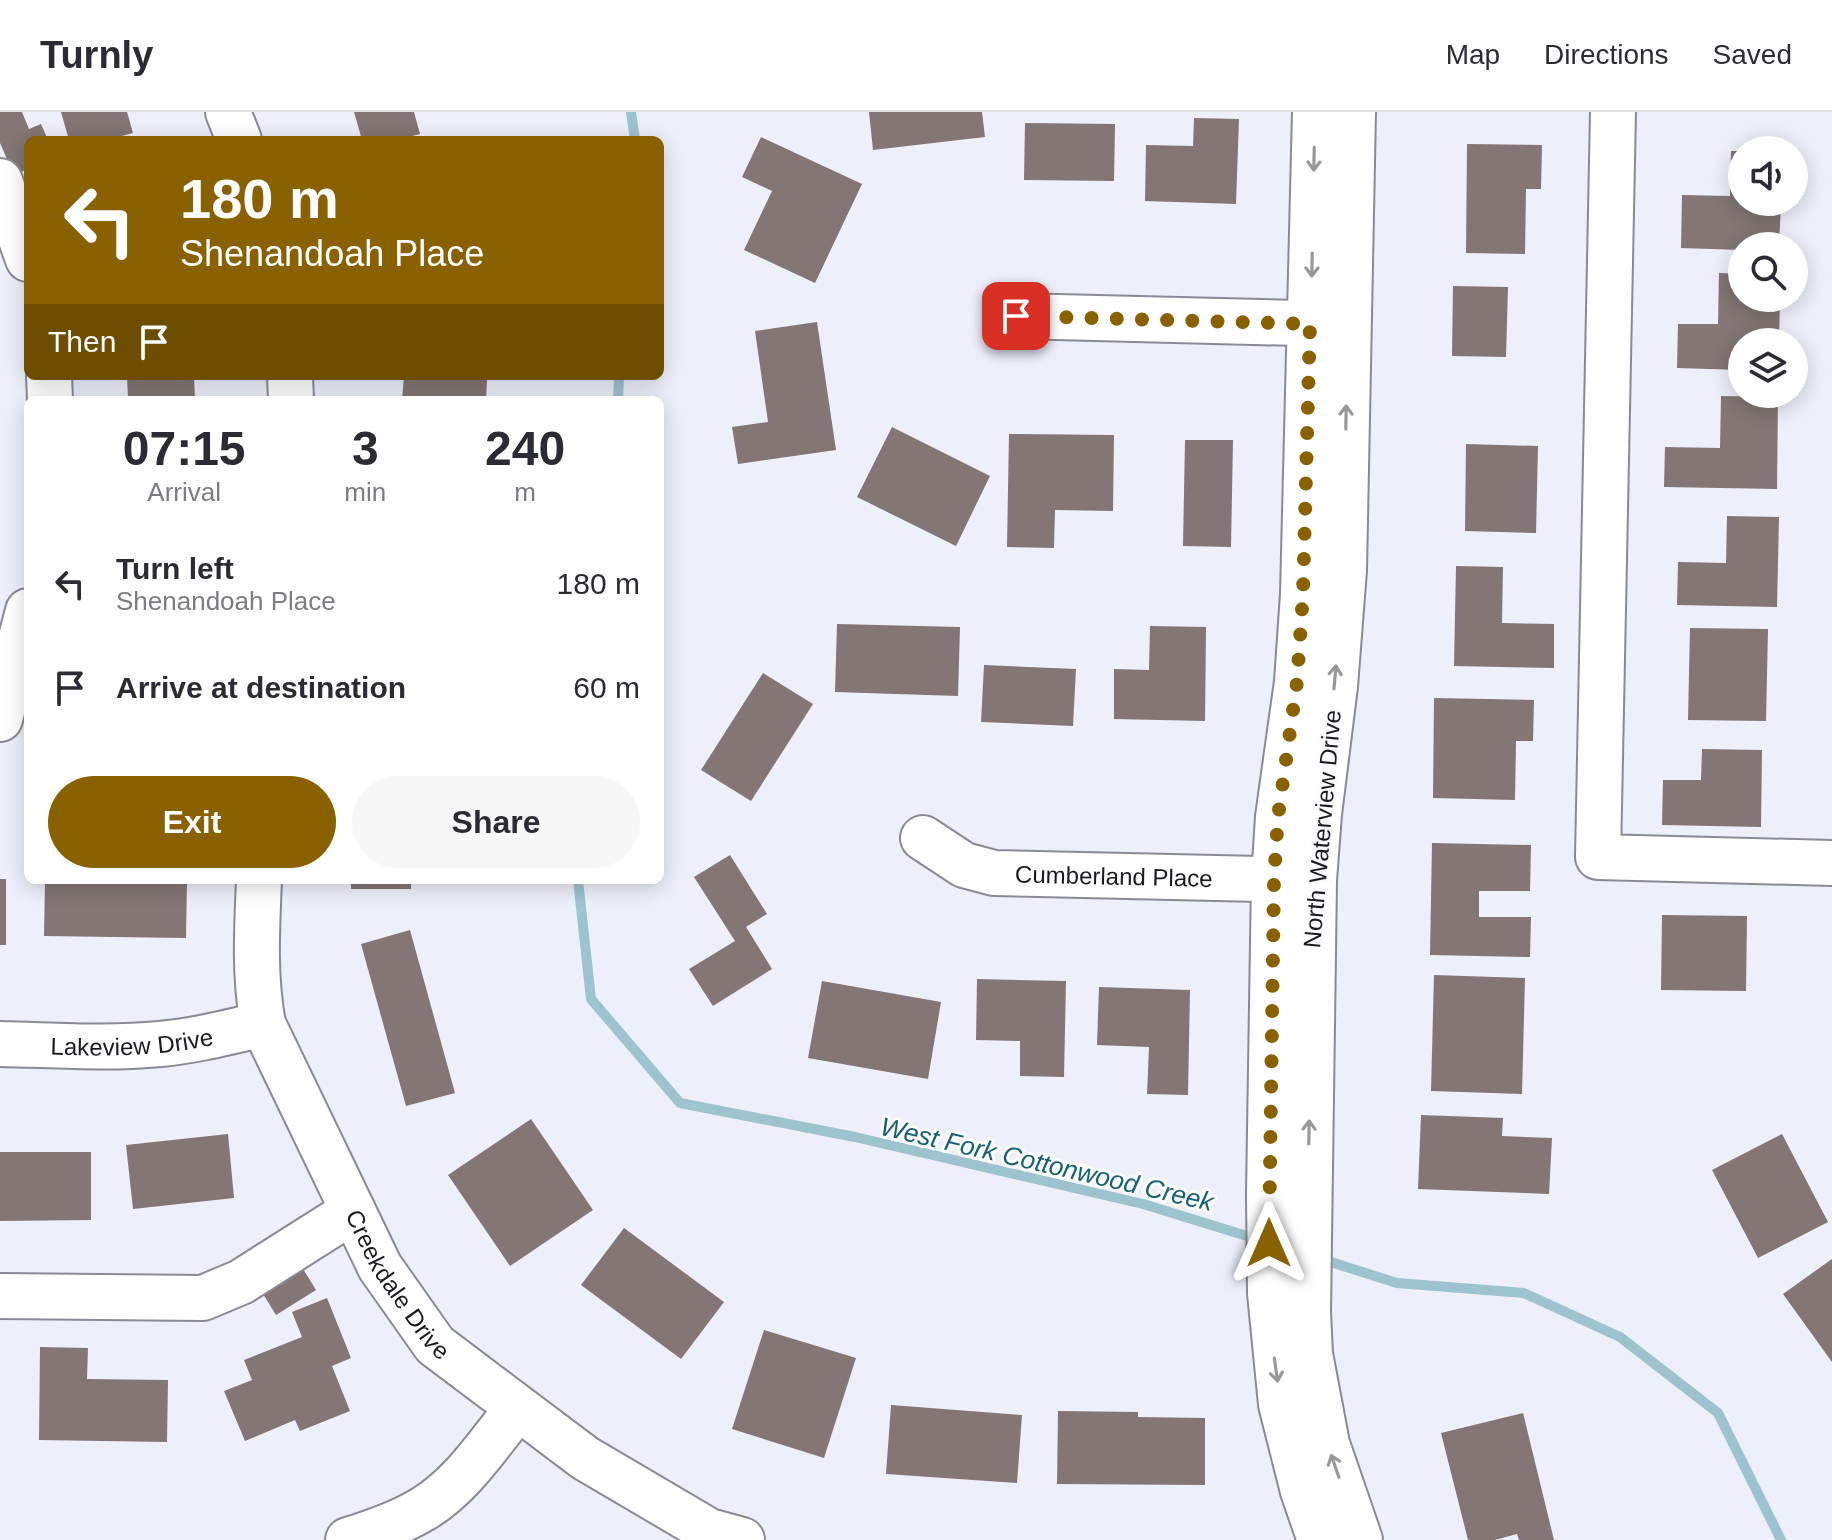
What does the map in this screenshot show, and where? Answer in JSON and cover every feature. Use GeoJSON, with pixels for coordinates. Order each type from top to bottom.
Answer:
{"type":"FeatureCollection","features":[{"type":"Feature","properties":{"kind":"street"},"geometry":{"type":"LineString","coordinates":[[228,112],[237,136]]}},
{"type":"Feature","properties":{"kind":"street","name":"North Waterview Drive"},"geometry":{"type":"LineString","coordinates":[[1315,112],[1329,324]]}},
{"type":"Feature","properties":{"kind":"street","name":"North Waterview Drive"},"geometry":{"type":"LineString","coordinates":[[1320,1540],[1303,1491],[1281,1404],[1289,1302],[1294,880],[1278,817],[1297,682],[1329,324],[1353,112]]}},
{"type":"Feature","properties":{"kind":"street"},"geometry":{"type":"LineString","coordinates":[[1613,112],[1598,857],[1832,863]]}},
{"type":"Feature","properties":{"kind":"street"},"geometry":{"type":"LineString","coordinates":[[0,181],[24,248]]}},
{"type":"Feature","properties":{"kind":"street"},"geometry":{"type":"LineString","coordinates":[[1016,316],[1329,324]]}},
{"type":"Feature","properties":{"kind":"street"},"geometry":{"type":"LineString","coordinates":[[0,719],[24,626]]}},
{"type":"Feature","properties":{"kind":"street","name":"Cumberland Place"},"geometry":{"type":"LineString","coordinates":[[923,838],[964,865],[994,873],[1294,880]]}},
{"type":"Feature","properties":{"kind":"street","name":"Creekdale Drive"},"geometry":{"type":"LineString","coordinates":[[259,884],[257,990],[263,1024],[380,1267],[435,1345],[585,1458],[709,1531],[742,1540]]}},
{"type":"Feature","properties":{"kind":"street","name":"Lakeview Drive"},"geometry":{"type":"LineString","coordinates":[[0,1044],[105,1047],[161,1044],[210,1037],[263,1024]]}},
{"type":"Feature","properties":{"kind":"street"},"geometry":{"type":"LineString","coordinates":[[0,1296],[203,1298],[241,1282],[353,1211]]}},
{"type":"Feature","properties":{"kind":"street","name":"North Waterview Drive"},"geometry":{"type":"LineString","coordinates":[[1289,1302],[1310,1354],[1327,1444],[1360,1540]]}},
{"type":"Feature","properties":{"kind":"street"},"geometry":{"type":"LineString","coordinates":[[348,1540],[378,1531],[425,1508],[462,1476],[517,1409]]}},
{"type":"Feature","properties":{"kind":"building"},"geometry":{"type":"Polygon","coordinates":[[[0,112],[22,112],[29,129],[41,124],[46,136],[24,136],[24,171],[14,175],[0,143],[0,112]]]}},
{"type":"Feature","properties":{"kind":"building"},"geometry":{"type":"Polygon","coordinates":[[[61,112],[127,112],[133,133],[122,136],[68,136],[61,112]]]}},
{"type":"Feature","properties":{"kind":"building"},"geometry":{"type":"Polygon","coordinates":[[[354,112],[414,112],[420,134],[412,136],[361,136],[354,112]]]}},
{"type":"Feature","properties":{"kind":"building"},"geometry":{"type":"Polygon","coordinates":[[[869,112],[982,112],[985,137],[873,150],[869,112]]]}},
{"type":"Feature","properties":{"kind":"building"},"geometry":{"type":"Polygon","coordinates":[[[1194,118],[1239,119],[1236,204],[1145,201],[1146,145],[1193,146],[1194,118]]]}},
{"type":"Feature","properties":{"kind":"building"},"geometry":{"type":"Polygon","coordinates":[[[1025,123],[1115,124],[1114,181],[1024,180],[1025,123]]]}},
{"type":"Feature","properties":{"kind":"building"},"geometry":{"type":"Polygon","coordinates":[[[761,137],[862,184],[815,283],[744,250],[772,191],[742,177],[761,137]]]}},
{"type":"Feature","properties":{"kind":"building"},"geometry":{"type":"Polygon","coordinates":[[[1467,144],[1542,145],[1541,189],[1526,189],[1525,254],[1466,253],[1467,144]]]}},
{"type":"Feature","properties":{"kind":"building"},"geometry":{"type":"Polygon","coordinates":[[[1682,195],[1728,196],[1728,216],[1780,216],[1780,232],[1728,232],[1728,250],[1681,248],[1682,195]]]}},
{"type":"Feature","properties":{"kind":"building"},"geometry":{"type":"Polygon","coordinates":[[[1719,273],[1728,273],[1728,312],[1780,312],[1779,328],[1728,328],[1728,370],[1677,368],[1678,324],[1718,324],[1719,273]]]}},
{"type":"Feature","properties":{"kind":"building"},"geometry":{"type":"Polygon","coordinates":[[[1453,286],[1508,287],[1506,357],[1452,356],[1453,286]]]}},
{"type":"Feature","properties":{"kind":"building"},"geometry":{"type":"Polygon","coordinates":[[[817,322],[836,450],[738,464],[732,427],[768,422],[755,331],[817,322]]]}},
{"type":"Feature","properties":{"kind":"building"},"geometry":{"type":"Polygon","coordinates":[[[127,380],[194,380],[195,396],[128,396],[127,380]]]}},
{"type":"Feature","properties":{"kind":"building"},"geometry":{"type":"Polygon","coordinates":[[[404,380],[487,380],[486,396],[402,396],[404,380]]]}},
{"type":"Feature","properties":{"kind":"building"},"geometry":{"type":"Polygon","coordinates":[[[1721,396],[1728,396],[1728,408],[1778,408],[1777,489],[1664,487],[1665,447],[1720,448],[1721,396]]]}},
{"type":"Feature","properties":{"kind":"building"},"geometry":{"type":"Polygon","coordinates":[[[892,427],[990,476],[956,546],[857,497],[892,427]]]}},
{"type":"Feature","properties":{"kind":"building"},"geometry":{"type":"Polygon","coordinates":[[[1009,434],[1114,435],[1113,511],[1055,510],[1054,548],[1007,547],[1009,434]]]}},
{"type":"Feature","properties":{"kind":"building"},"geometry":{"type":"Polygon","coordinates":[[[1185,440],[1233,440],[1231,547],[1183,546],[1185,440]]]}},
{"type":"Feature","properties":{"kind":"building"},"geometry":{"type":"Polygon","coordinates":[[[1466,444],[1538,446],[1536,533],[1465,531],[1466,444]]]}},
{"type":"Feature","properties":{"kind":"building"},"geometry":{"type":"Polygon","coordinates":[[[1727,516],[1779,517],[1777,607],[1677,605],[1678,562],[1726,563],[1727,516]]]}},
{"type":"Feature","properties":{"kind":"building"},"geometry":{"type":"Polygon","coordinates":[[[1456,566],[1503,567],[1502,623],[1554,624],[1554,668],[1454,666],[1456,566]]]}},
{"type":"Feature","properties":{"kind":"building"},"geometry":{"type":"Polygon","coordinates":[[[837,624],[960,627],[958,696],[835,692],[837,624]]]}},
{"type":"Feature","properties":{"kind":"building"},"geometry":{"type":"Polygon","coordinates":[[[1150,626],[1206,627],[1205,721],[1114,719],[1114,669],[1149,670],[1150,626]]]}},
{"type":"Feature","properties":{"kind":"building"},"geometry":{"type":"Polygon","coordinates":[[[1690,628],[1768,629],[1766,721],[1688,720],[1690,628]]]}},
{"type":"Feature","properties":{"kind":"building"},"geometry":{"type":"Polygon","coordinates":[[[984,665],[1076,669],[1073,726],[981,722],[984,665]]]}},
{"type":"Feature","properties":{"kind":"building"},"geometry":{"type":"Polygon","coordinates":[[[763,673],[813,704],[751,801],[701,770],[763,673]]]}},
{"type":"Feature","properties":{"kind":"building"},"geometry":{"type":"Polygon","coordinates":[[[1434,698],[1534,700],[1533,741],[1516,741],[1515,800],[1433,798],[1434,698]]]}},
{"type":"Feature","properties":{"kind":"building"},"geometry":{"type":"Polygon","coordinates":[[[1702,749],[1762,750],[1761,827],[1662,825],[1663,780],[1701,780],[1702,749]]]}},
{"type":"Feature","properties":{"kind":"building"},"geometry":{"type":"Polygon","coordinates":[[[1432,843],[1531,845],[1530,891],[1479,891],[1479,917],[1531,917],[1530,957],[1430,955],[1432,843]]]}},
{"type":"Feature","properties":{"kind":"building"},"geometry":{"type":"Polygon","coordinates":[[[730,855],[767,914],[746,927],[772,969],[713,1006],[689,969],[735,941],[694,877],[730,855]]]}},
{"type":"Feature","properties":{"kind":"building"},"geometry":{"type":"Polygon","coordinates":[[[0,879],[6,879],[6,945],[0,945],[0,879]]]}},
{"type":"Feature","properties":{"kind":"building"},"geometry":{"type":"Polygon","coordinates":[[[45,884],[187,884],[186,938],[44,936],[45,884]]]}},
{"type":"Feature","properties":{"kind":"building"},"geometry":{"type":"Polygon","coordinates":[[[351,884],[411,884],[411,889],[351,889],[351,884]]]}},
{"type":"Feature","properties":{"kind":"building"},"geometry":{"type":"Polygon","coordinates":[[[1662,915],[1747,916],[1746,991],[1661,990],[1662,915]]]}},
{"type":"Feature","properties":{"kind":"building"},"geometry":{"type":"Polygon","coordinates":[[[410,930],[455,1093],[406,1106],[361,944],[410,930]]]}},
{"type":"Feature","properties":{"kind":"building"},"geometry":{"type":"Polygon","coordinates":[[[1434,975],[1525,978],[1522,1094],[1431,1091],[1434,975]]]}},
{"type":"Feature","properties":{"kind":"building"},"geometry":{"type":"Polygon","coordinates":[[[977,979],[1066,981],[1064,1077],[1020,1076],[1020,1041],[976,1040],[977,979]]]}},
{"type":"Feature","properties":{"kind":"building"},"geometry":{"type":"Polygon","coordinates":[[[822,981],[941,1002],[928,1079],[808,1058],[822,981]]]}},
{"type":"Feature","properties":{"kind":"building"},"geometry":{"type":"Polygon","coordinates":[[[1099,987],[1190,990],[1188,1095],[1147,1094],[1149,1047],[1097,1045],[1099,987]]]}},
{"type":"Feature","properties":{"kind":"building"},"geometry":{"type":"Polygon","coordinates":[[[1421,1115],[1503,1118],[1502,1136],[1552,1138],[1549,1194],[1418,1189],[1421,1115]]]}},
{"type":"Feature","properties":{"kind":"building"},"geometry":{"type":"Polygon","coordinates":[[[531,1119],[593,1210],[510,1266],[448,1175],[531,1119]]]}},
{"type":"Feature","properties":{"kind":"building"},"geometry":{"type":"Polygon","coordinates":[[[228,1134],[234,1198],[133,1209],[126,1145],[228,1134]]]}},
{"type":"Feature","properties":{"kind":"building"},"geometry":{"type":"Polygon","coordinates":[[[1782,1134],[1828,1222],[1758,1258],[1712,1170],[1782,1134]]]}},
{"type":"Feature","properties":{"kind":"building"},"geometry":{"type":"Polygon","coordinates":[[[0,1152],[91,1152],[91,1220],[0,1221],[0,1152]]]}},
{"type":"Feature","properties":{"kind":"building"},"geometry":{"type":"Polygon","coordinates":[[[624,1228],[724,1302],[681,1359],[581,1285],[624,1228]]]}},
{"type":"Feature","properties":{"kind":"building"},"geometry":{"type":"Polygon","coordinates":[[[1832,1259],[1832,1362],[1783,1294],[1832,1259]]]}},
{"type":"Feature","properties":{"kind":"building"},"geometry":{"type":"Polygon","coordinates":[[[300,1264],[316,1290],[276,1315],[260,1289],[300,1264]]]}},
{"type":"Feature","properties":{"kind":"building"},"geometry":{"type":"Polygon","coordinates":[[[327,1298],[351,1358],[332,1366],[350,1411],[300,1431],[295,1420],[245,1441],[224,1391],[252,1380],[244,1360],[302,1337],[292,1312],[327,1298]]]}},
{"type":"Feature","properties":{"kind":"building"},"geometry":{"type":"Polygon","coordinates":[[[764,1330],[856,1358],[824,1458],[732,1429],[764,1330]]]}},
{"type":"Feature","properties":{"kind":"building"},"geometry":{"type":"Polygon","coordinates":[[[40,1347],[88,1348],[87,1379],[168,1380],[167,1442],[39,1440],[40,1347]]]}},
{"type":"Feature","properties":{"kind":"building"},"geometry":{"type":"Polygon","coordinates":[[[891,1405],[1022,1415],[1017,1483],[886,1474],[891,1405]]]}},
{"type":"Feature","properties":{"kind":"building"},"geometry":{"type":"Polygon","coordinates":[[[1058,1411],[1138,1412],[1138,1417],[1205,1418],[1205,1485],[1057,1484],[1058,1411]]]}},
{"type":"Feature","properties":{"kind":"building"},"geometry":{"type":"Polygon","coordinates":[[[1523,1413],[1554,1540],[1519,1540],[1517,1534],[1495,1540],[1468,1540],[1441,1433],[1523,1413]]]}},
{"type":"Feature","properties":{"kind":"waterway","name":"West Fork Cottonwood Creek"},"geometry":{"type":"LineString","coordinates":[[631,112],[634,136]]}},
{"type":"Feature","properties":{"kind":"waterway","name":"West Fork Cottonwood Creek"},"geometry":{"type":"LineString","coordinates":[[618,396],[619,380]]}},
{"type":"Feature","properties":{"kind":"waterway","name":"West Fork Cottonwood Creek"},"geometry":{"type":"LineString","coordinates":[[578,884],[591,999],[680,1103],[855,1137],[1143,1204],[1260,1240]]}},
{"type":"Feature","properties":{"kind":"waterway","name":"West Fork Cottonwood Creek"},"geometry":{"type":"LineString","coordinates":[[1318,1258],[1397,1283],[1524,1293],[1620,1337],[1718,1413],[1781,1540]]}},
{"type":"Feature","properties":{"kind":"route"},"geometry":{"type":"LineString","coordinates":[[1016,316],[1310,324],[1303,594],[1297,682],[1278,817],[1274,880],[1269,1243]]}}]}
